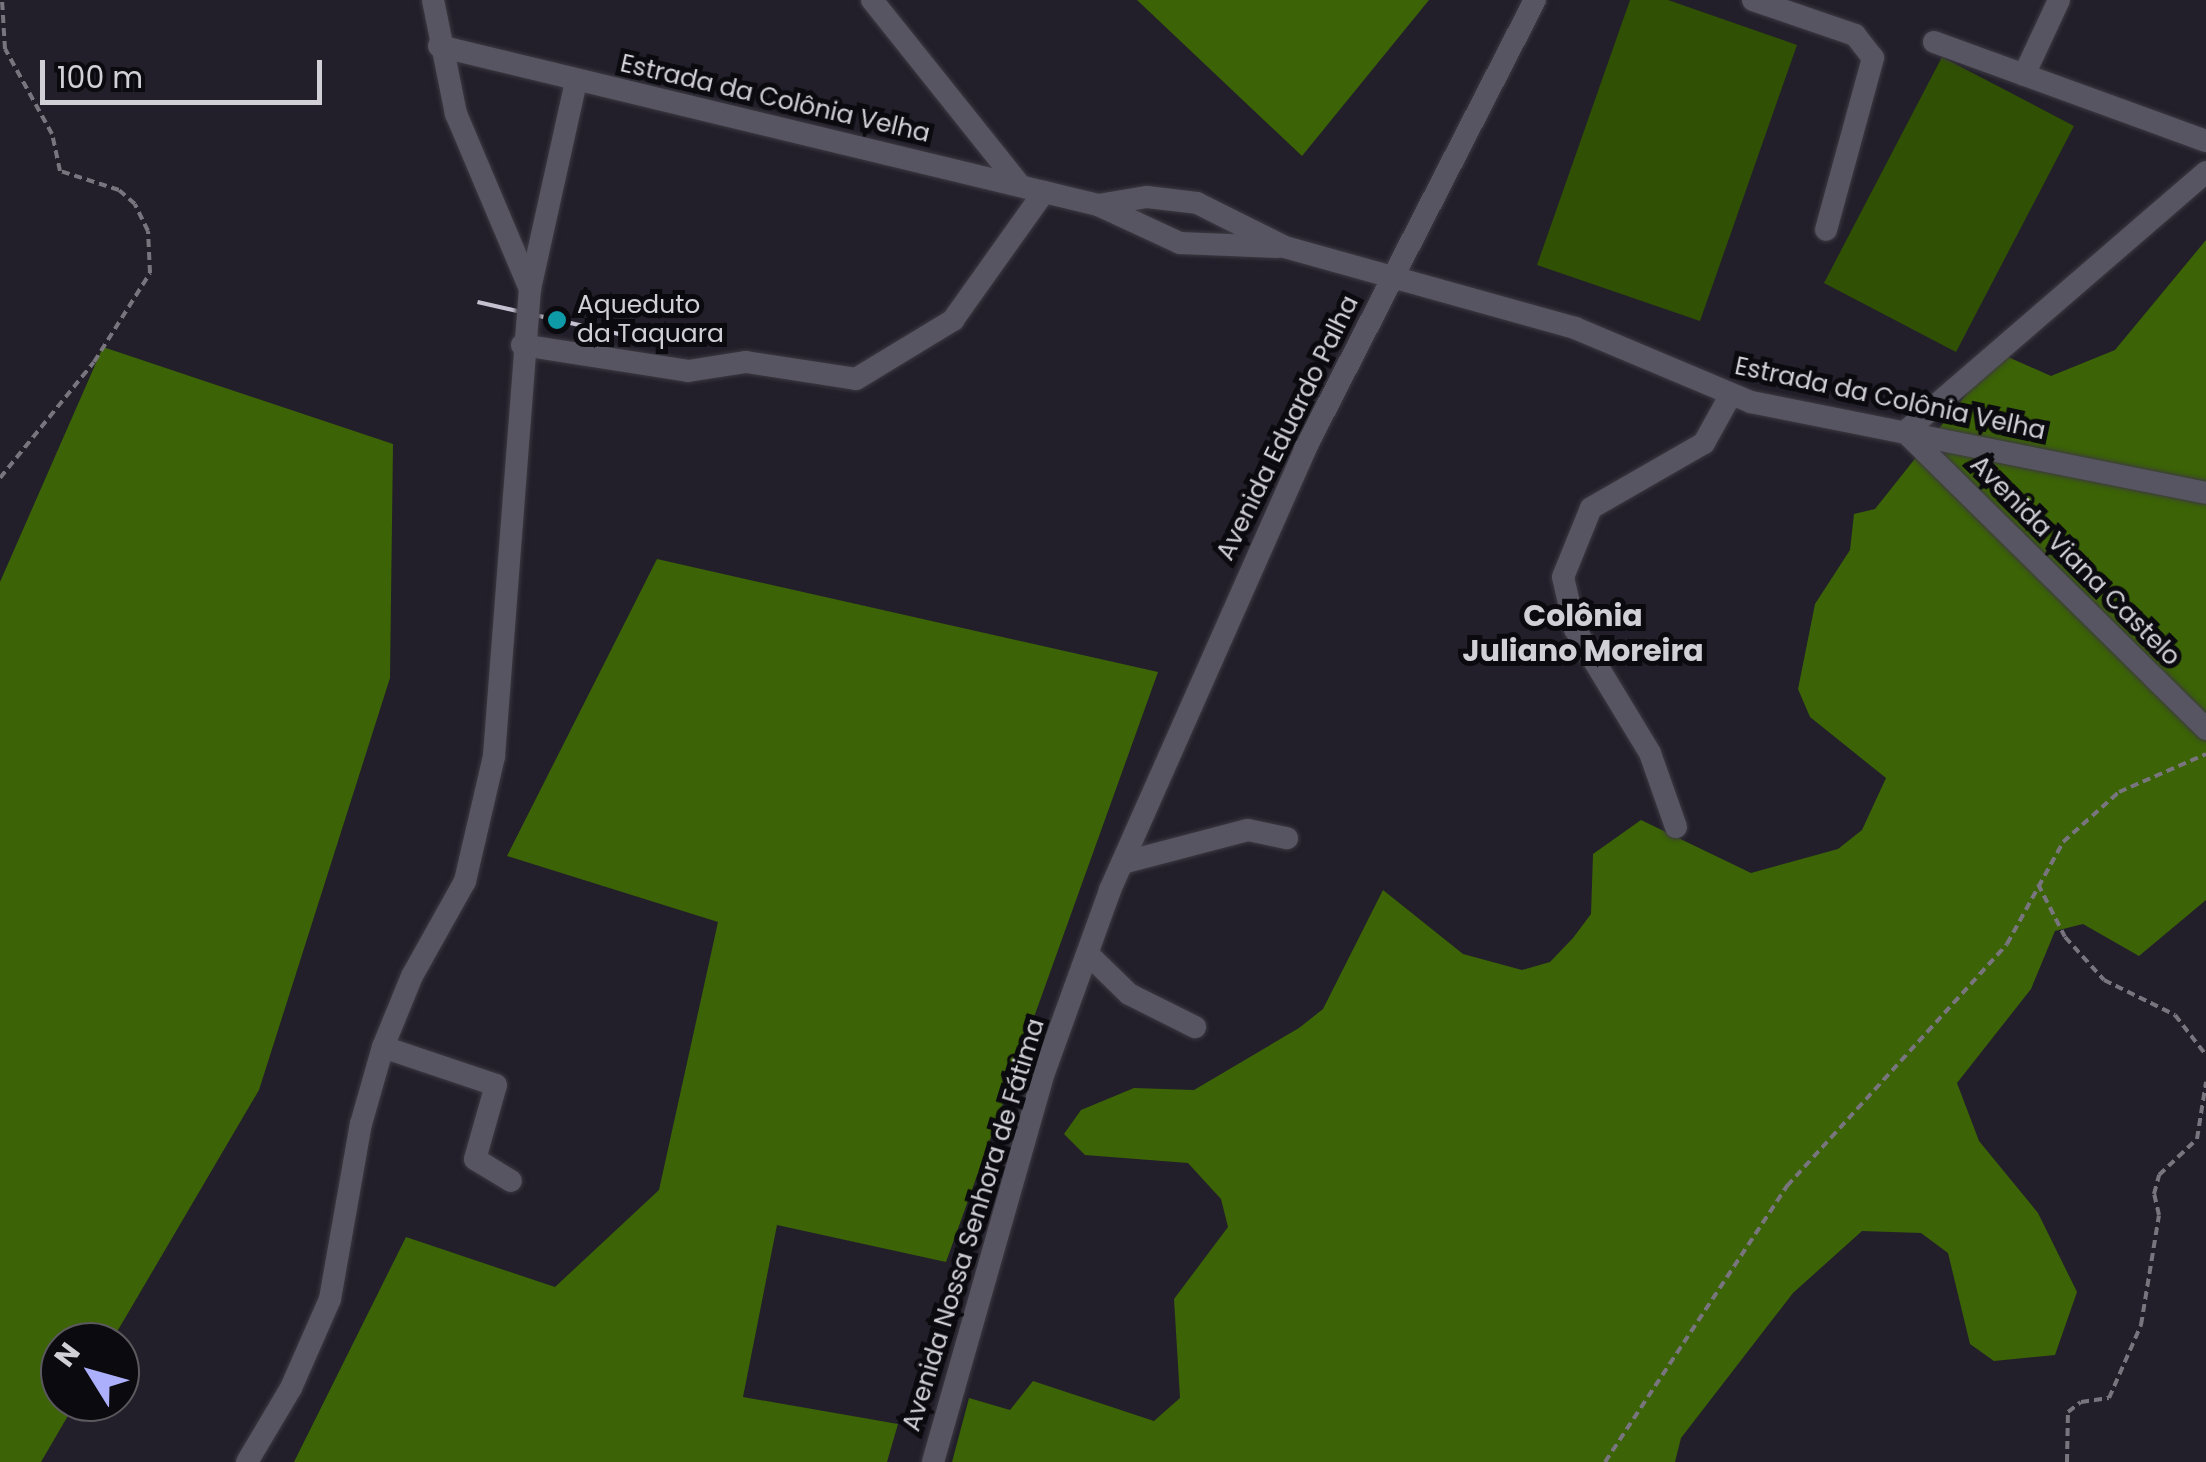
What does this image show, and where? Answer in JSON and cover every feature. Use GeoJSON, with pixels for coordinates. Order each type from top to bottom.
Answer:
{"type":"FeatureCollection","features":[{"type":"Feature","properties":{"kind":"street"},"geometry":{"type":"LineString","coordinates":[[433,0],[439,46],[465,139],[530,289]]}},
{"type":"Feature","properties":{"kind":"street"},"geometry":{"type":"LineString","coordinates":[[872,0],[1019,184]]}},
{"type":"Feature","properties":{"kind":"street","name":"Avenida Eduardo Palha"},"geometry":{"type":"LineString","coordinates":[[1110,890],[1234,602],[1391,276],[1535,0]]}},
{"type":"Feature","properties":{"kind":"street"},"geometry":{"type":"LineString","coordinates":[[1754,0],[1855,36],[1873,58],[1826,230]]}},
{"type":"Feature","properties":{"kind":"street"},"geometry":{"type":"LineString","coordinates":[[2024,75],[2059,0]]}},
{"type":"Feature","properties":{"kind":"street"},"geometry":{"type":"LineString","coordinates":[[1934,42],[2206,141]]}},
{"type":"Feature","properties":{"kind":"street","name":"Estrada da Colônia Velha"},"geometry":{"type":"LineString","coordinates":[[439,46],[1098,205],[1180,243],[1284,247]]}},
{"type":"Feature","properties":{"kind":"street"},"geometry":{"type":"LineString","coordinates":[[247,1462],[290,1388],[330,1299],[361,1124],[384,1048],[412,976],[465,880],[494,756],[530,289],[576,80]]}},
{"type":"Feature","properties":{"kind":"street"},"geometry":{"type":"LineString","coordinates":[[1904,432],[2206,172]]}},
{"type":"Feature","properties":{"kind":"street"},"geometry":{"type":"LineString","coordinates":[[524,335],[688,370],[746,362],[856,379],[954,320],[1044,192]]}},
{"type":"Feature","properties":{"kind":"street","name":"Estrada da Colônia Velha"},"geometry":{"type":"LineString","coordinates":[[1098,205],[1148,198],[1197,203],[1284,247],[1608,340],[1730,396],[2206,493]]}},
{"type":"Feature","properties":{"kind":"street"},"geometry":{"type":"LineString","coordinates":[[1676,827],[1650,753],[1575,630],[1563,578],[1591,508],[1704,443],[1730,396]]}},
{"type":"Feature","properties":{"kind":"street","name":"Avenida Viana Castelo"},"geometry":{"type":"LineString","coordinates":[[1904,432],[2206,729]]}},
{"type":"Feature","properties":{"kind":"street"},"geometry":{"type":"LineString","coordinates":[[1122,863],[1248,830],[1287,838]]}},
{"type":"Feature","properties":{"kind":"street","name":"Avenida Nossa Senhora de Fátima"},"geometry":{"type":"LineString","coordinates":[[933,1462],[1039,1089],[1110,890]]}},
{"type":"Feature","properties":{"kind":"street"},"geometry":{"type":"LineString","coordinates":[[1088,954],[1129,994],[1195,1027]]}},
{"type":"Feature","properties":{"kind":"street"},"geometry":{"type":"LineString","coordinates":[[384,1048],[496,1085],[475,1160],[511,1181]]}},
{"type":"Feature","properties":{"kind":"path"},"geometry":{"type":"LineString","coordinates":[[0,478],[94,362],[150,273],[148,231],[135,204],[119,190],[60,171],[52,134],[5,49],[2,0]]}},
{"type":"Feature","properties":{"kind":"path"},"geometry":{"type":"LineString","coordinates":[[1605,1462],[1787,1186],[2007,944],[2063,842],[2102,804],[2206,754]]}},
{"type":"Feature","properties":{"kind":"path"},"geometry":{"type":"LineString","coordinates":[[2038,884],[2065,937],[2104,980],[2174,1016],[2206,1055]]}},
{"type":"Feature","properties":{"kind":"path"},"geometry":{"type":"LineString","coordinates":[[2067,1462],[2068,1412],[2081,1402],[2109,1398],[2141,1325],[2160,1215],[2154,1194],[2158,1175],[2197,1139],[2206,1082]]}},
{"type":"Feature","properties":{"kind":"green space"},"geometry":{"type":"Polygon","coordinates":[[[1137,0],[1429,0],[1302,156],[1137,0]]]}},
{"type":"Feature","properties":{"kind":"green space"},"geometry":{"type":"Polygon","coordinates":[[[1630,0],[1668,0],[1797,45],[1700,321],[1537,265],[1630,0]]]}},
{"type":"Feature","properties":{"kind":"green space"},"geometry":{"type":"Polygon","coordinates":[[[1942,57],[2074,126],[1956,352],[1824,283],[1942,57]]]}},
{"type":"Feature","properties":{"kind":"green space"},"geometry":{"type":"Polygon","coordinates":[[[2206,240],[2206,900],[2139,956],[2083,924],[2055,931],[2031,989],[1957,1083],[1979,1141],[2038,1213],[2077,1292],[2055,1355],[1994,1361],[1970,1344],[1948,1253],[1921,1233],[1862,1231],[1793,1293],[1681,1438],[1675,1462],[952,1462],[969,1398],[1010,1410],[1033,1381],[1154,1421],[1180,1398],[1174,1299],[1228,1227],[1221,1199],[1188,1163],[1085,1155],[1064,1134],[1081,1110],[1134,1088],[1194,1090],[1299,1028],[1323,1009],[1383,890],[1463,954],[1522,970],[1550,962],[1573,938],[1591,914],[1593,854],[1641,820],[1751,873],[1838,849],[1862,830],[1886,778],[1810,717],[1798,689],[1815,604],[1850,550],[1854,514],[1875,509],[1999,353],[2051,376],[2115,350],[2206,240]]]}},
{"type":"Feature","properties":{"kind":"green space"},"geometry":{"type":"Polygon","coordinates":[[[103,347],[393,444],[390,678],[259,1090],[123,1322],[40,1322],[40,1422],[64,1422],[41,1462],[0,1462],[0,582],[103,347]]]}},
{"type":"Feature","properties":{"kind":"green space"},"geometry":{"type":"Polygon","coordinates":[[[657,559],[1158,672],[946,1262],[777,1225],[743,1397],[898,1424],[887,1462],[294,1462],[406,1237],[555,1287],[659,1190],[718,922],[507,856],[657,559]]]}},
{"type":"Feature","properties":{"kind":"building"},"geometry":{"type":"Polygon","coordinates":[[[478,300],[637,336],[636,340],[477,304],[478,300]]]}},
{"type":"Feature","properties":{"kind":"place","name":"Aqueduto da Taquara"},"geometry":{"type":"Point","coordinates":[557,320]}},
{"type":"Feature","properties":{"kind":"district","name":"Colônia Juliano Moreira"},"geometry":{"type":"Point","coordinates":[1583,633]}}]}
